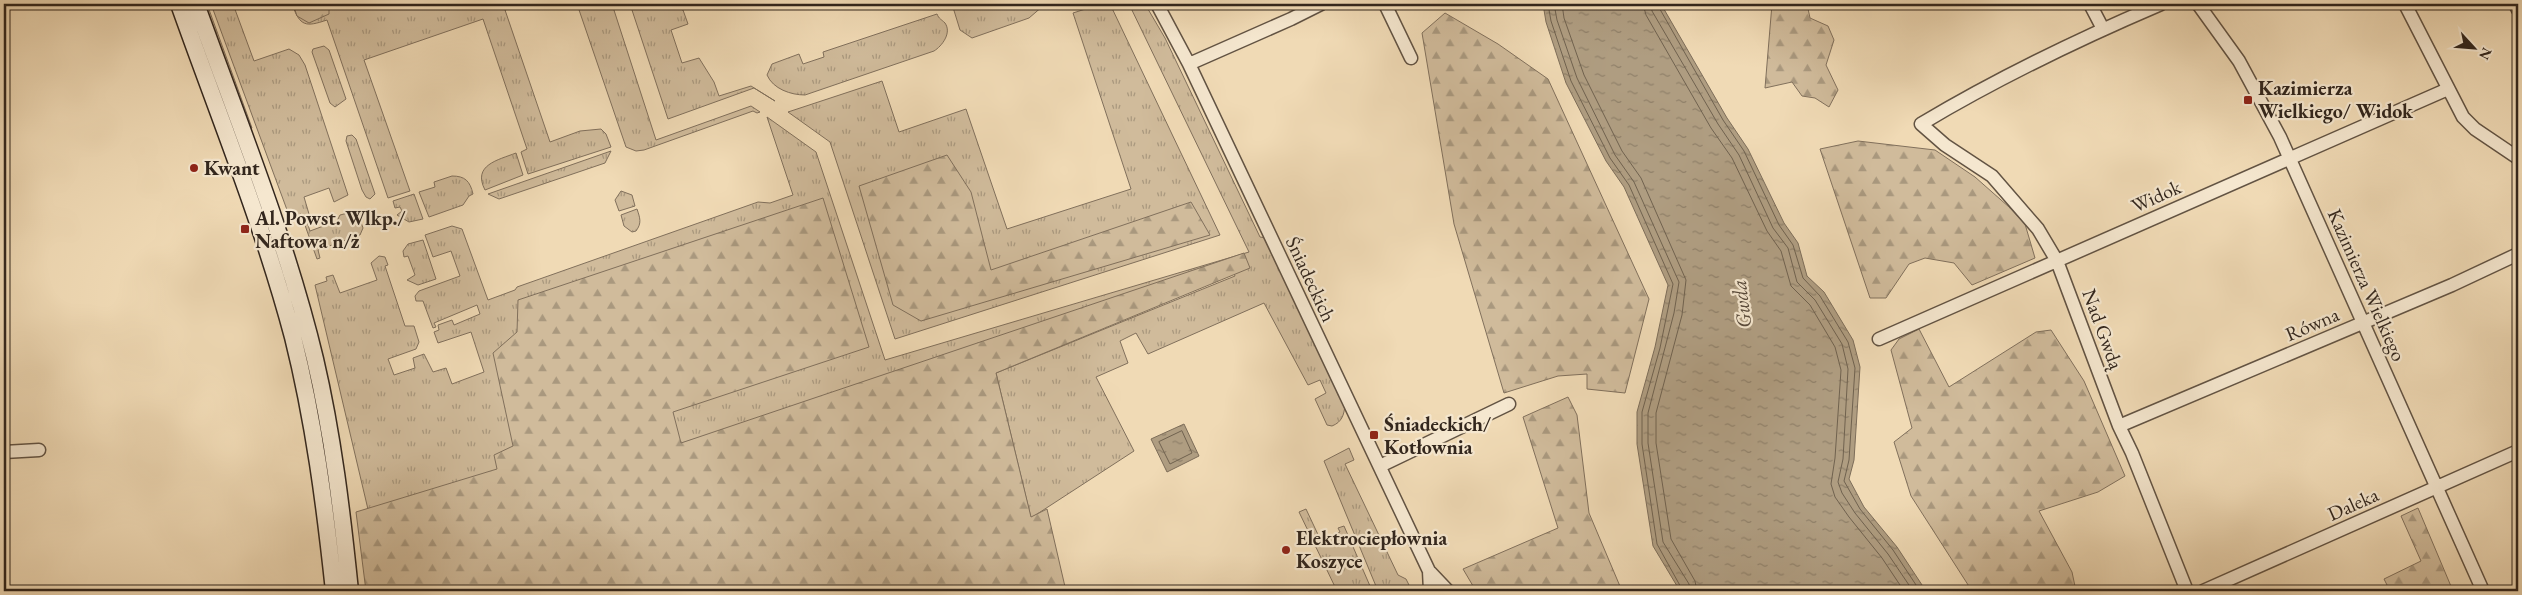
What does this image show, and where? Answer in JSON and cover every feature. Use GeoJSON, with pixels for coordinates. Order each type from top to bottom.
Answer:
{"type":"FeatureCollection","features":[{"type":"Feature","properties":{"kind":"main road"},"geometry":{"type":"LineString","coordinates":[[179,4],[267,253],[293,337],[316,446],[334,591]]}},
{"type":"Feature","properties":{"kind":"main road"},"geometry":{"type":"LineString","coordinates":[[196,4],[282,246],[310,342],[323,396],[336,470],[350,591]]}},
{"type":"Feature","properties":{"kind":"street","name":"Śniadeckich"},"geometry":{"type":"LineString","coordinates":[[1157,4],[1189,64],[1429,571]]}},
{"type":"Feature","properties":{"kind":"street"},"geometry":{"type":"LineString","coordinates":[[1189,64],[1321,4]]}},
{"type":"Feature","properties":{"kind":"street"},"geometry":{"type":"LineString","coordinates":[[1385,4],[1411,58]]}},
{"type":"Feature","properties":{"kind":"street"},"geometry":{"type":"LineString","coordinates":[[2090,4],[2103,28],[2161,4]]}},
{"type":"Feature","properties":{"kind":"street","name":"Kazimierza Wielkiego"},"geometry":{"type":"LineString","coordinates":[[2198,4],[2227,44],[2254,87],[2290,158],[2483,591]]}},
{"type":"Feature","properties":{"kind":"street"},"geometry":{"type":"LineString","coordinates":[[2405,4],[2463,117],[2475,129],[2518,158]]}},
{"type":"Feature","properties":{"kind":"street"},"geometry":{"type":"LineString","coordinates":[[2515,4],[2518,10]]}},
{"type":"Feature","properties":{"kind":"street","name":"Nad Gwdą"},"geometry":{"type":"LineString","coordinates":[[2103,28],[1971,94],[1921,124],[1945,145],[1992,176],[2038,229],[2057,261],[2119,426],[2132,453],[2187,591]]}},
{"type":"Feature","properties":{"kind":"street","name":"Widok"},"geometry":{"type":"LineString","coordinates":[[1879,339],[2448,89]]}},
{"type":"Feature","properties":{"kind":"street","name":"Równa"},"geometry":{"type":"LineString","coordinates":[[2119,426],[2363,323],[2518,254]]}},
{"type":"Feature","properties":{"kind":"street"},"geometry":{"type":"LineString","coordinates":[[1380,466],[1509,404]]}},
{"type":"Feature","properties":{"kind":"street"},"geometry":{"type":"LineString","coordinates":[[4,452],[39,450]]}},
{"type":"Feature","properties":{"kind":"street","name":"Daleka"},"geometry":{"type":"LineString","coordinates":[[2204,591],[2518,451]]}},
{"type":"Feature","properties":{"kind":"street"},"geometry":{"type":"LineString","coordinates":[[1429,571],[1430,591]]}},
{"type":"Feature","properties":{"kind":"street"},"geometry":{"type":"LineString","coordinates":[[1429,571],[1448,591]]}},
{"type":"Feature","properties":{"kind":"green space"},"geometry":{"type":"Polygon","coordinates":[[[202,4],[207,4],[252,128],[247,130],[202,4]]]}},
{"type":"Feature","properties":{"kind":"green space"},"geometry":{"type":"Polygon","coordinates":[[[211,4],[233,4],[254,61],[289,49],[299,55],[305,65],[348,195],[334,202],[329,188],[304,197],[309,214],[305,216],[310,231],[337,221],[340,215],[352,212],[358,214],[363,228],[360,235],[318,250],[320,258],[317,259],[301,214],[290,218],[211,4]]]}},
{"type":"Feature","properties":{"kind":"green space"},"geometry":{"type":"Polygon","coordinates":[[[292,4],[527,4],[505,10],[550,142],[580,131],[601,129],[606,134],[611,147],[528,174],[521,152],[527,149],[483,19],[364,60],[410,191],[388,198],[327,20],[314,24],[305,23],[298,17],[292,4]]]}},
{"type":"Feature","properties":{"kind":"green space"},"geometry":{"type":"Polygon","coordinates":[[[293,4],[329,4],[329,14],[309,23],[297,16],[293,4]]]}},
{"type":"Feature","properties":{"kind":"green space"},"geometry":{"type":"Polygon","coordinates":[[[577,4],[612,4],[656,140],[751,106],[760,112],[753,111],[644,150],[636,151],[626,147],[577,4]]]}},
{"type":"Feature","properties":{"kind":"green space"},"geometry":{"type":"Polygon","coordinates":[[[630,4],[675,4],[674,7],[683,10],[688,24],[671,30],[682,63],[699,58],[714,82],[719,96],[751,86],[775,101],[754,88],[668,119],[630,4]]]}},
{"type":"Feature","properties":{"kind":"green space"},"geometry":{"type":"Polygon","coordinates":[[[952,4],[1050,4],[1043,6],[1029,18],[972,38],[960,30],[952,4]]]}},
{"type":"Feature","properties":{"kind":"green space"},"geometry":{"type":"Polygon","coordinates":[[[1101,4],[1110,4],[1220,235],[895,339],[830,142],[788,112],[882,81],[899,132],[966,109],[1007,229],[1131,189],[1073,13],[1101,4]]]}},
{"type":"Feature","properties":{"kind":"green space"},"geometry":{"type":"Polygon","coordinates":[[[1129,4],[1145,4],[1165,38],[1260,237],[1266,238],[1345,405],[1343,415],[1338,422],[1332,426],[1327,425],[1315,399],[1326,393],[1320,380],[1308,385],[1264,303],[1148,354],[1136,333],[1120,341],[1128,363],[1096,377],[1134,451],[1031,518],[996,373],[1235,276],[1231,265],[374,543],[371,522],[315,285],[327,281],[326,277],[333,275],[340,293],[377,280],[371,263],[379,256],[385,257],[388,265],[385,266],[405,326],[414,326],[419,342],[416,349],[388,359],[394,375],[415,368],[413,358],[424,354],[433,372],[446,368],[452,384],[484,372],[471,332],[438,343],[434,332],[439,330],[438,325],[452,320],[454,325],[480,314],[477,305],[434,323],[436,327],[433,328],[423,301],[416,301],[415,296],[419,291],[460,276],[451,251],[433,257],[425,235],[452,226],[462,229],[488,300],[515,290],[517,287],[758,202],[770,203],[793,195],[767,117],[816,152],[885,360],[1249,252],[1129,4]]]}},
{"type":"Feature","properties":{"kind":"green space"},"geometry":{"type":"Polygon","coordinates":[[[1772,4],[1807,4],[1810,18],[1828,26],[1834,40],[1826,65],[1838,90],[1829,107],[1815,98],[1802,96],[1792,82],[1765,88],[1772,4]]]}},
{"type":"Feature","properties":{"kind":"green space"},"geometry":{"type":"Polygon","coordinates":[[[1445,13],[1498,44],[1548,79],[1649,299],[1625,393],[1587,389],[1587,374],[1558,376],[1504,393],[1454,224],[1422,33],[1445,13]]]}},
{"type":"Feature","properties":{"kind":"green space"},"geometry":{"type":"Polygon","coordinates":[[[937,14],[947,27],[947,35],[943,43],[934,51],[805,95],[783,90],[774,84],[767,75],[772,64],[799,54],[803,64],[824,57],[823,52],[937,14]]]}},
{"type":"Feature","properties":{"kind":"green space"},"geometry":{"type":"Polygon","coordinates":[[[324,46],[329,50],[346,99],[335,107],[330,103],[312,52],[313,49],[324,46]]]}},
{"type":"Feature","properties":{"kind":"green space"},"geometry":{"type":"Polygon","coordinates":[[[352,135],[356,139],[375,194],[370,199],[366,197],[362,190],[346,141],[347,136],[352,135]]]}},
{"type":"Feature","properties":{"kind":"green space"},"geometry":{"type":"Polygon","coordinates":[[[1858,141],[1935,150],[1975,177],[2025,224],[2035,258],[1972,285],[1954,263],[1925,258],[1909,264],[1886,298],[1870,298],[1820,149],[1858,141]]]}},
{"type":"Feature","properties":{"kind":"green space"},"geometry":{"type":"Polygon","coordinates":[[[611,151],[605,163],[499,199],[488,194],[611,151]]]}},
{"type":"Feature","properties":{"kind":"green space"},"geometry":{"type":"Polygon","coordinates":[[[516,153],[523,175],[485,190],[482,182],[484,169],[495,161],[516,153]]]}},
{"type":"Feature","properties":{"kind":"green space"},"geometry":{"type":"Polygon","coordinates":[[[947,155],[971,192],[991,270],[1191,202],[1210,235],[921,321],[893,305],[859,186],[947,155]]]}},
{"type":"Feature","properties":{"kind":"green space"},"geometry":{"type":"Polygon","coordinates":[[[452,176],[464,178],[473,194],[469,196],[463,205],[429,217],[419,192],[435,187],[434,182],[452,176]]]}},
{"type":"Feature","properties":{"kind":"green space"},"geometry":{"type":"Polygon","coordinates":[[[621,191],[632,195],[635,206],[619,211],[615,200],[621,191]]]}},
{"type":"Feature","properties":{"kind":"green space"},"geometry":{"type":"Polygon","coordinates":[[[414,194],[423,219],[409,222],[397,215],[402,211],[400,207],[395,208],[393,201],[414,194]]]}},
{"type":"Feature","properties":{"kind":"green space"},"geometry":{"type":"Polygon","coordinates":[[[823,198],[869,347],[673,412],[681,443],[1244,253],[1250,268],[996,373],[1031,517],[1047,509],[1066,591],[366,591],[356,512],[497,469],[494,455],[513,446],[493,353],[517,332],[518,300],[823,198]]]}},
{"type":"Feature","properties":{"kind":"green space"},"geometry":{"type":"Polygon","coordinates":[[[637,209],[640,223],[636,231],[632,232],[624,226],[621,215],[637,209]]]}},
{"type":"Feature","properties":{"kind":"green space"},"geometry":{"type":"Polygon","coordinates":[[[423,240],[436,279],[418,285],[407,280],[415,275],[408,256],[404,257],[403,251],[408,244],[423,240]]]}},
{"type":"Feature","properties":{"kind":"green space"},"geometry":{"type":"Polygon","coordinates":[[[1919,329],[1949,387],[2036,332],[2051,330],[2084,381],[2125,476],[2098,492],[2039,511],[2072,572],[2076,591],[1972,591],[1911,496],[1894,442],[1912,428],[1891,350],[1899,339],[1919,329]]]}},
{"type":"Feature","properties":{"kind":"green space"},"geometry":{"type":"Polygon","coordinates":[[[1568,397],[1577,415],[1589,513],[1622,591],[1476,591],[1463,569],[1558,528],[1523,417],[1568,397]]]}},
{"type":"Feature","properties":{"kind":"green space"},"geometry":{"type":"Polygon","coordinates":[[[1349,448],[1354,460],[1345,464],[1398,575],[1406,579],[1412,591],[1378,591],[1324,461],[1349,448]]]}},
{"type":"Feature","properties":{"kind":"green space"},"geometry":{"type":"Polygon","coordinates":[[[2418,508],[2453,591],[2390,591],[2384,579],[2421,561],[2401,516],[2418,508]]]}},
{"type":"Feature","properties":{"kind":"green space"},"geometry":{"type":"Polygon","coordinates":[[[1306,509],[1321,541],[1340,532],[1338,528],[1344,526],[1370,586],[1370,591],[1337,591],[1299,512],[1306,509]]]}},
{"type":"Feature","properties":{"kind":"water","name":"Gwda"},"geometry":{"type":"Polygon","coordinates":[[[1543,4],[1661,4],[1727,118],[1748,149],[1784,223],[1798,243],[1807,276],[1824,292],[1853,340],[1860,367],[1854,460],[1849,479],[1864,507],[1897,547],[1926,591],[1680,591],[1653,546],[1637,444],[1637,412],[1655,347],[1668,285],[1624,187],[1606,161],[1566,83],[1546,22],[1543,4]]]}},
{"type":"Feature","properties":{"kind":"water"},"geometry":{"type":"Polygon","coordinates":[[[1184,424],[1199,456],[1167,472],[1151,439],[1184,424]]]}},
{"type":"Feature","properties":{"kind":"place","name":"Kazimierza Wielkiego/ Widok"},"geometry":{"type":"Point","coordinates":[2248,100]}},
{"type":"Feature","properties":{"kind":"place","name":"Kwant"},"geometry":{"type":"Point","coordinates":[194,168]}},
{"type":"Feature","properties":{"kind":"place","name":"Al. Powst. Wlkp./ Naftowa n/ż"},"geometry":{"type":"Point","coordinates":[245,229]}},
{"type":"Feature","properties":{"kind":"place","name":"Śniadeckich/ Kotłownia"},"geometry":{"type":"Point","coordinates":[1374,435]}},
{"type":"Feature","properties":{"kind":"place","name":"Elektrociepłownia Koszyce"},"geometry":{"type":"Point","coordinates":[1286,550]}}]}
